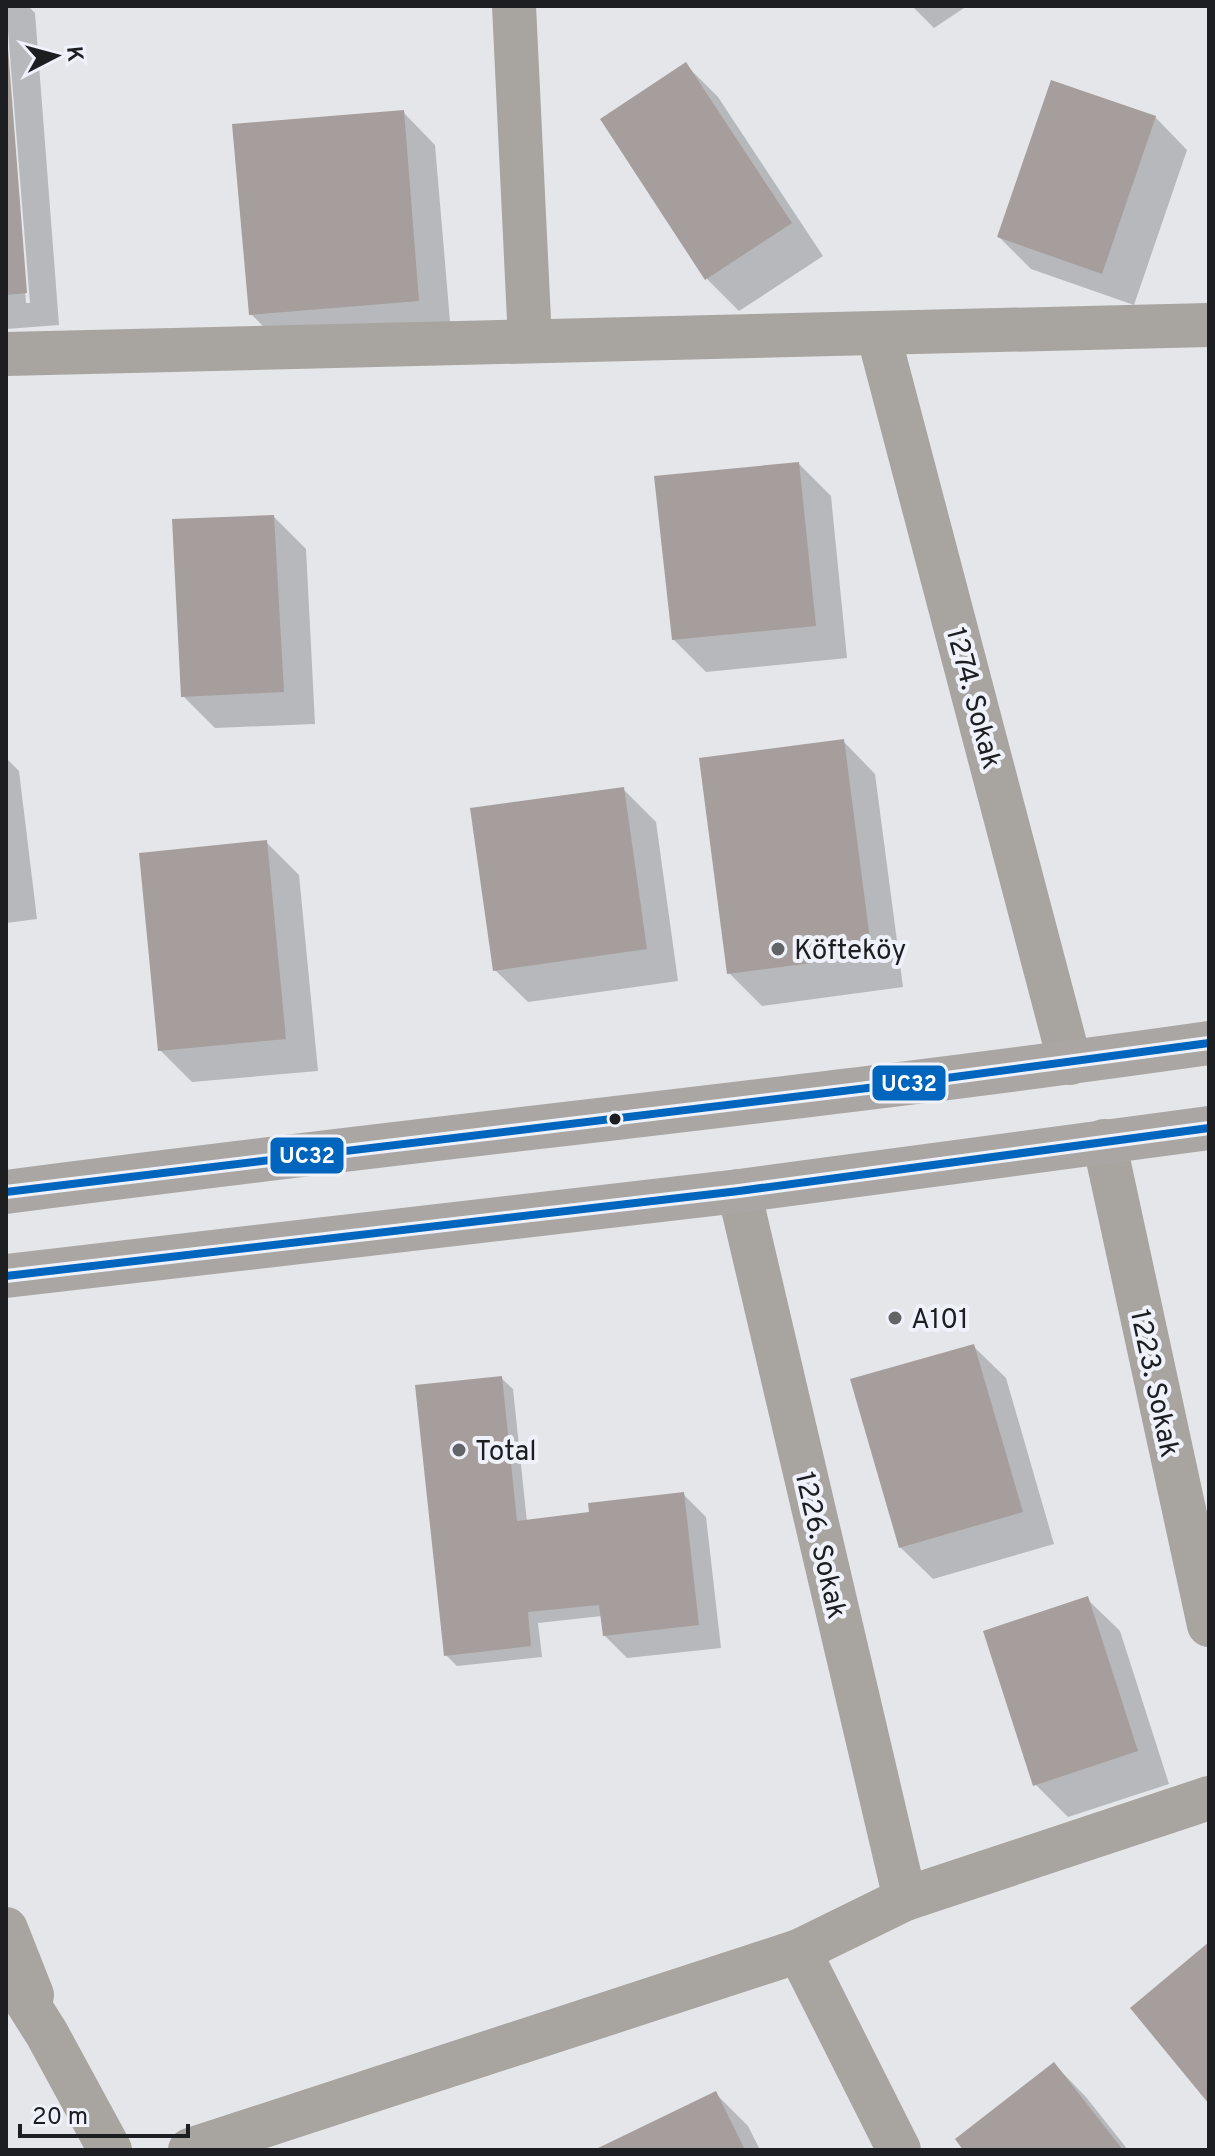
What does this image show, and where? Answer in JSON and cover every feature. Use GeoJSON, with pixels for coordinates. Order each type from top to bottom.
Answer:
{"type":"FeatureCollection","features":[{"type":"Feature","properties":{"kind":"main road"},"geometry":{"type":"LineString","coordinates":[[6,1192],[1070,1063],[1209,1043]]}},
{"type":"Feature","properties":{"kind":"main road"},"geometry":{"type":"LineString","coordinates":[[6,1276],[739,1191],[1209,1128]]}},
{"type":"Feature","properties":{"kind":"street"},"geometry":{"type":"LineString","coordinates":[[514,6],[530,341]]}},
{"type":"Feature","properties":{"kind":"street"},"geometry":{"type":"LineString","coordinates":[[6,354],[1209,325]]}},
{"type":"Feature","properties":{"kind":"street","name":"1274. Sokak"},"geometry":{"type":"LineString","coordinates":[[878,333],[1070,1063]]}},
{"type":"Feature","properties":{"kind":"street","name":"1223. Sokak"},"geometry":{"type":"LineString","coordinates":[[1104,1141],[1209,1625]]}},
{"type":"Feature","properties":{"kind":"street","name":"1226. Sokak"},"geometry":{"type":"LineString","coordinates":[[739,1191],[905,1899]]}},
{"type":"Feature","properties":{"kind":"street"},"geometry":{"type":"LineString","coordinates":[[190,2150],[799,1951],[905,1899],[1209,1798]]}},
{"type":"Feature","properties":{"kind":"street"},"geometry":{"type":"LineString","coordinates":[[6,1929],[47,2034]]}},
{"type":"Feature","properties":{"kind":"street"},"geometry":{"type":"LineString","coordinates":[[799,1951],[899,2150]]}},
{"type":"Feature","properties":{"kind":"street"},"geometry":{"type":"LineString","coordinates":[[6,1969],[47,2034],[110,2150]]}},
{"type":"Feature","properties":{"kind":"building"},"geometry":{"type":"Polygon","coordinates":[[[6,48],[27,293],[6,295],[6,48]]]}},
{"type":"Feature","properties":{"kind":"building"},"geometry":{"type":"Polygon","coordinates":[[[686,62],[792,223],[705,280],[600,119],[686,62]]]}},
{"type":"Feature","properties":{"kind":"building"},"geometry":{"type":"Polygon","coordinates":[[[1051,80],[1156,116],[1102,274],[997,237],[1051,80]]]}},
{"type":"Feature","properties":{"kind":"building"},"geometry":{"type":"Polygon","coordinates":[[[404,110],[419,301],[249,315],[232,124],[404,110]]]}},
{"type":"Feature","properties":{"kind":"building"},"geometry":{"type":"Polygon","coordinates":[[[799,462],[816,626],[672,640],[654,476],[799,462]]]}},
{"type":"Feature","properties":{"kind":"building"},"geometry":{"type":"Polygon","coordinates":[[[274,515],[284,692],[181,697],[172,519],[274,515]]]}},
{"type":"Feature","properties":{"kind":"building"},"geometry":{"type":"Polygon","coordinates":[[[844,739],[872,955],[727,974],[699,758],[844,739]]]}},
{"type":"Feature","properties":{"kind":"building"},"geometry":{"type":"Polygon","coordinates":[[[624,787],[647,949],[493,971],[470,808],[624,787]]]}},
{"type":"Feature","properties":{"kind":"building"},"geometry":{"type":"Polygon","coordinates":[[[267,840],[286,1039],[158,1051],[139,853],[267,840]]]}},
{"type":"Feature","properties":{"kind":"building"},"geometry":{"type":"Polygon","coordinates":[[[974,1344],[1023,1512],[899,1548],[850,1379],[974,1344]]]}},
{"type":"Feature","properties":{"kind":"building"},"geometry":{"type":"Polygon","coordinates":[[[502,1376],[517,1521],[589,1512],[588,1503],[684,1492],[699,1625],[603,1636],[599,1605],[528,1612],[531,1646],[444,1656],[415,1385],[502,1376]]]}},
{"type":"Feature","properties":{"kind":"building"},"geometry":{"type":"Polygon","coordinates":[[[1088,1596],[1138,1751],[1033,1786],[983,1631],[1088,1596]]]}},
{"type":"Feature","properties":{"kind":"building"},"geometry":{"type":"Polygon","coordinates":[[[1209,1942],[1209,2104],[1130,2008],[1209,1942]]]}},
{"type":"Feature","properties":{"kind":"building"},"geometry":{"type":"Polygon","coordinates":[[[1054,2062],[1123,2150],[963,2150],[955,2139],[1054,2062]]]}},
{"type":"Feature","properties":{"kind":"building"},"geometry":{"type":"Polygon","coordinates":[[[716,2091],[745,2150],[594,2150],[716,2091]]]}},
{"type":"Feature","properties":{"kind":"transit line","name":"UC32"},"geometry":{"type":"LineString","coordinates":[[6,1192],[909,1083],[1209,1043]]}},
{"type":"Feature","properties":{"kind":"transit line","name":"UC32"},"geometry":{"type":"LineString","coordinates":[[6,1276],[739,1191],[1209,1128]]}},
{"type":"Feature","properties":{"kind":"place","name":"Köfteköy"},"geometry":{"type":"Point","coordinates":[778,949]}},
{"type":"Feature","properties":{"kind":"place","name":"A101"},"geometry":{"type":"Point","coordinates":[895,1318]}},
{"type":"Feature","properties":{"kind":"place","name":"Total"},"geometry":{"type":"Point","coordinates":[459,1450]}}]}
